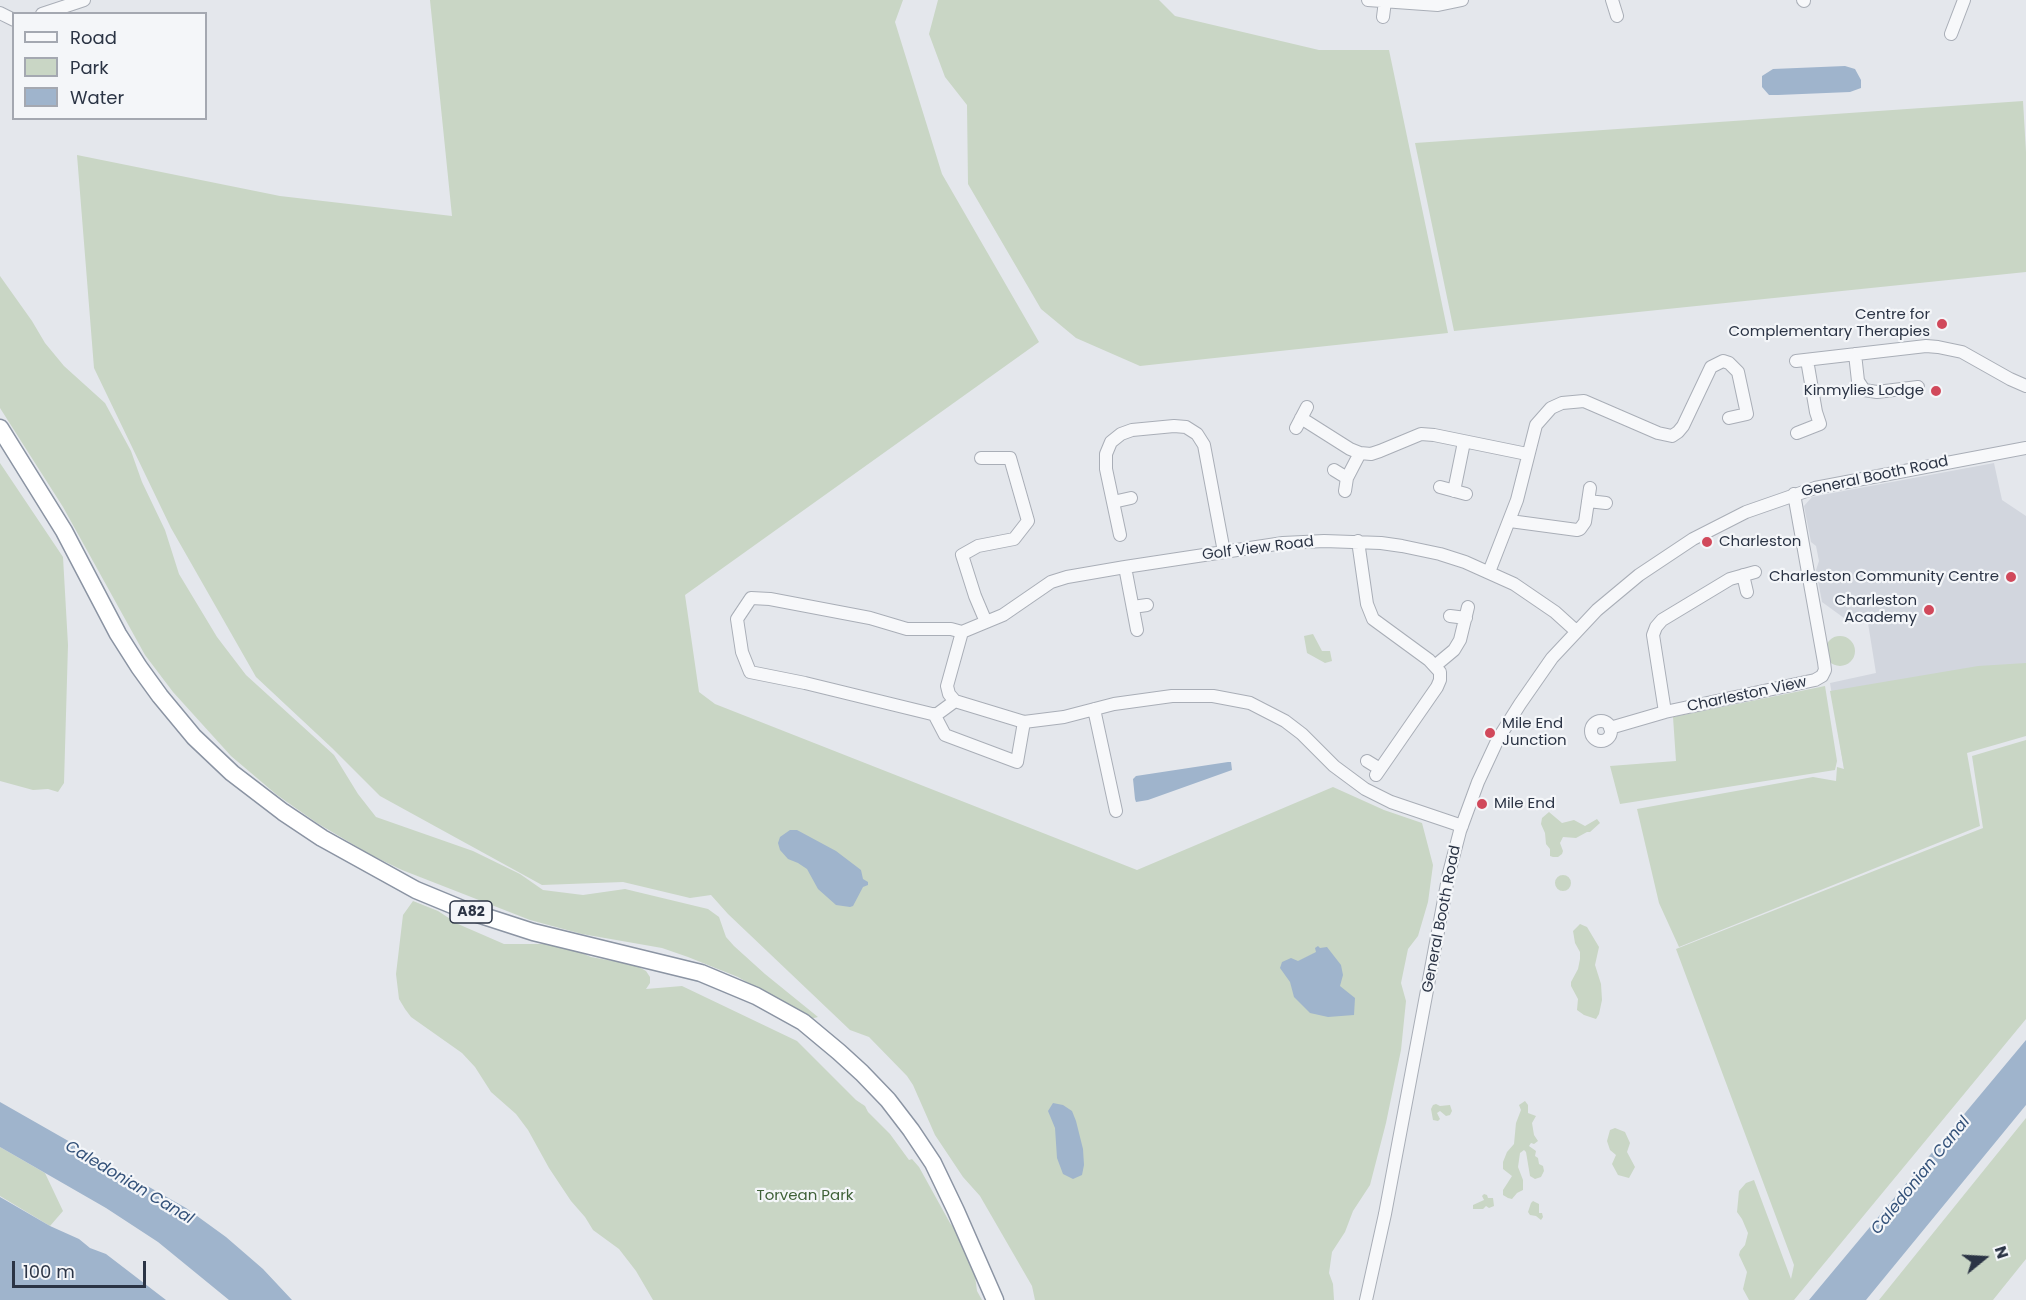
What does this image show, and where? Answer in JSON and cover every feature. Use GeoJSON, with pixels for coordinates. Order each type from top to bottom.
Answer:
{"type":"FeatureCollection","features":[{"type":"Feature","properties":{"kind":"highway","name":"A82"},"geometry":{"type":"LineString","coordinates":[[0,428],[64,531],[118,634],[139,667],[194,737],[232,773],[322,838],[416,890],[462,909],[533,932],[701,973],[756,996],[803,1022],[862,1073],[888,1100],[911,1130],[933,1163],[995,1300]]}},
{"type":"Feature","properties":{"kind":"street"},"geometry":{"type":"LineString","coordinates":[[48,12],[84,0]]}},
{"type":"Feature","properties":{"kind":"street"},"geometry":{"type":"LineString","coordinates":[[1368,0],[1438,5],[1462,0]]}},
{"type":"Feature","properties":{"kind":"street"},"geometry":{"type":"LineString","coordinates":[[1612,0],[1617,16]]}},
{"type":"Feature","properties":{"kind":"street"},"geometry":{"type":"LineString","coordinates":[[1951,34],[1963,8],[1964,0]]}},
{"type":"Feature","properties":{"kind":"street"},"geometry":{"type":"LineString","coordinates":[[1383,17],[1385,2]]}},
{"type":"Feature","properties":{"kind":"street"},"geometry":{"type":"LineString","coordinates":[[1797,434],[1823,430],[1801,361],[1926,346],[1951,349],[1972,357],[2026,386]]}},
{"type":"Feature","properties":{"kind":"street"},"geometry":{"type":"LineString","coordinates":[[1855,354],[1858,381],[1864,390],[1901,393],[1918,387]]}},
{"type":"Feature","properties":{"kind":"street"},"geometry":{"type":"LineString","coordinates":[[1489,572],[1510,521],[1536,425],[1551,408],[1562,403],[1584,401],[1658,433],[1672,436],[1683,426],[1711,367],[1722,361],[1729,363],[1738,372],[1748,419],[1729,418]]}},
{"type":"Feature","properties":{"kind":"street"},"geometry":{"type":"LineString","coordinates":[[1301,418],[1360,453],[1380,451],[1421,434],[1527,454]]}},
{"type":"Feature","properties":{"kind":"street"},"geometry":{"type":"LineString","coordinates":[[1119,535],[1106,469],[1106,454],[1112,442],[1121,434],[1132,430],[1174,426],[1186,428],[1197,434],[1204,445],[1224,552]]}},
{"type":"Feature","properties":{"kind":"street"},"geometry":{"type":"LineString","coordinates":[[1440,487],[1460,493],[1464,442]]}},
{"type":"Feature","properties":{"kind":"street","name":"General Booth Road"},"geometry":{"type":"LineString","coordinates":[[1366,1300],[1385,1214],[1449,873],[1462,826],[1478,782],[1498,739],[1535,681],[1576,631],[1612,597],[1659,560],[1733,518],[1794,494],[1852,480],[2026,448]]}},
{"type":"Feature","properties":{"kind":"street"},"geometry":{"type":"LineString","coordinates":[[1334,470],[1346,484],[1360,453]]}},
{"type":"Feature","properties":{"kind":"street"},"geometry":{"type":"LineString","coordinates":[[981,458],[1010,458],[1028,521],[1014,539],[978,546],[962,555],[986,622]]}},
{"type":"Feature","properties":{"kind":"street","name":"Charleston View"},"geometry":{"type":"LineString","coordinates":[[1610,728],[1665,712],[1815,680],[1822,676],[1823,652],[1794,494]]}},
{"type":"Feature","properties":{"kind":"street"},"geometry":{"type":"LineString","coordinates":[[1510,521],[1577,530],[1583,526],[1589,495],[1606,503]]}},
{"type":"Feature","properties":{"kind":"street"},"geometry":{"type":"LineString","coordinates":[[1113,502],[1131,498]]}},
{"type":"Feature","properties":{"kind":"street"},"geometry":{"type":"LineString","coordinates":[[1358,542],[1367,604],[1373,619],[1436,666],[1440,672],[1437,687],[1378,772],[1367,761]]}},
{"type":"Feature","properties":{"kind":"street","name":"Golf View Road"},"geometry":{"type":"LineString","coordinates":[[962,632],[1002,615],[1051,582],[1067,577],[1283,543],[1358,542],[1422,549],[1489,572],[1531,594],[1576,631]]}},
{"type":"Feature","properties":{"kind":"street"},"geometry":{"type":"LineString","coordinates":[[1125,567],[1137,630]]}},
{"type":"Feature","properties":{"kind":"street","name":"Charleston View"},"geometry":{"type":"LineString","coordinates":[[1665,712],[1654,646],[1653,635],[1656,627],[1662,620],[1720,585],[1749,574],[1747,592]]}},
{"type":"Feature","properties":{"kind":"street"},"geometry":{"type":"LineString","coordinates":[[955,702],[934,714],[750,672],[742,652],[737,619],[751,598],[870,618],[907,629],[951,629],[962,632],[947,686],[949,694],[955,702],[1024,722],[1064,717],[1114,704],[1192,695],[1230,698],[1250,703],[1294,727],[1334,766],[1365,789],[1391,802],[1462,826]]}},
{"type":"Feature","properties":{"kind":"street"},"geometry":{"type":"LineString","coordinates":[[1133,607],[1147,605]]}},
{"type":"Feature","properties":{"kind":"street"},"geometry":{"type":"LineString","coordinates":[[1436,666],[1454,650],[1460,640],[1467,613],[1450,616]]}},
{"type":"Feature","properties":{"kind":"street"},"geometry":{"type":"LineString","coordinates":[[1094,709],[1116,811]]}},
{"type":"Feature","properties":{"kind":"street"},"geometry":{"type":"LineString","coordinates":[[934,714],[945,735],[1017,762],[1024,722]]}},
{"type":"Feature","properties":{"kind":"shaded area","name":"Charleston Academy"},"geometry":{"type":"Polygon","coordinates":[[[1994,463],[2002,500],[2026,516],[2026,721],[1844,769],[1830,683],[1876,673],[1868,623],[1844,618],[1822,602],[1816,570],[1819,561],[1816,546],[1811,542],[1804,506],[1812,497],[1994,463]]]}},
{"type":"Feature","properties":{"kind":"green space"},"geometry":{"type":"Polygon","coordinates":[[[430,0],[903,0],[895,22],[942,174],[1039,342],[685,595],[699,692],[715,704],[1137,870],[1333,787],[1384,810],[1422,823],[1433,865],[1428,902],[1418,936],[1408,949],[1401,983],[1406,1001],[1401,1050],[1370,1185],[1353,1211],[1345,1232],[1332,1252],[1329,1273],[1333,1284],[1334,1300],[1035,1300],[1032,1286],[980,1196],[963,1177],[935,1135],[907,1076],[869,1037],[850,1030],[711,895],[690,898],[623,882],[542,885],[380,796],[256,677],[171,528],[94,368],[77,155],[280,196],[452,216],[430,0]]]}},
{"type":"Feature","properties":{"kind":"green space"},"geometry":{"type":"Polygon","coordinates":[[[938,0],[1159,0],[1175,16],[1319,50],[1389,50],[1448,333],[1140,366],[1076,338],[1041,309],[968,184],[967,105],[945,77],[929,34],[938,0]]]}},
{"type":"Feature","properties":{"kind":"green space"},"geometry":{"type":"Polygon","coordinates":[[[2023,101],[2026,152],[2026,272],[1454,331],[1415,143],[2023,101]]]}},
{"type":"Feature","properties":{"kind":"green space"},"geometry":{"type":"Polygon","coordinates":[[[0,276],[45,343],[64,366],[105,403],[131,451],[142,482],[165,530],[179,574],[217,637],[246,675],[334,755],[358,794],[376,817],[473,851],[520,874],[543,890],[583,895],[625,889],[708,909],[719,917],[726,937],[734,946],[818,1017],[810,1019],[738,977],[688,957],[662,948],[582,934],[530,920],[402,870],[371,855],[317,823],[277,795],[231,756],[173,692],[145,655],[63,507],[0,408],[0,276]]]}},
{"type":"Feature","properties":{"kind":"green space"},"geometry":{"type":"Polygon","coordinates":[[[0,463],[63,557],[68,645],[64,783],[58,792],[48,789],[33,790],[0,781],[0,463]]]}},
{"type":"Feature","properties":{"kind":"green space"},"geometry":{"type":"Polygon","coordinates":[[[1313,634],[1322,651],[1330,651],[1332,661],[1325,663],[1307,653],[1304,636],[1313,634]]]}},
{"type":"Feature","properties":{"kind":"green space"},"geometry":{"type":"Polygon","coordinates":[[[1840,636],[1846,637],[1854,645],[1854,657],[1846,665],[1840,666],[1834,665],[1826,657],[1825,651],[1826,645],[1834,637],[1840,636]]]}},
{"type":"Feature","properties":{"kind":"green space"},"geometry":{"type":"Polygon","coordinates":[[[2026,663],[2026,736],[1967,753],[1980,826],[1679,947],[1659,903],[1637,809],[1813,777],[1836,781],[1837,767],[1844,769],[1830,691],[1978,666],[2026,663]]]}},
{"type":"Feature","properties":{"kind":"green space"},"geometry":{"type":"Polygon","coordinates":[[[1825,686],[1837,761],[1835,770],[1620,804],[1610,766],[1676,761],[1673,717],[1825,686]]]}},
{"type":"Feature","properties":{"kind":"green space"},"geometry":{"type":"Polygon","coordinates":[[[2026,740],[2026,1019],[1794,1300],[1749,1300],[1743,1289],[1747,1272],[1739,1255],[1748,1233],[1737,1212],[1739,1191],[1746,1183],[1754,1180],[1791,1279],[1794,1265],[1676,949],[1983,828],[1972,756],[2026,740]]]}},
{"type":"Feature","properties":{"kind":"green space"},"geometry":{"type":"Polygon","coordinates":[[[1549,812],[1562,823],[1574,820],[1585,826],[1597,819],[1600,823],[1590,832],[1576,838],[1563,837],[1560,843],[1562,854],[1553,857],[1550,856],[1550,849],[1546,844],[1541,824],[1542,818],[1549,812]]]}},
{"type":"Feature","properties":{"kind":"green space"},"geometry":{"type":"Polygon","coordinates":[[[1563,875],[1569,877],[1571,883],[1569,889],[1563,891],[1557,889],[1555,883],[1557,877],[1563,875]]]}},
{"type":"Feature","properties":{"kind":"green space","name":"Torvean Park"},"geometry":{"type":"Polygon","coordinates":[[[413,901],[504,944],[545,944],[575,950],[591,957],[635,965],[646,971],[650,977],[650,983],[646,989],[682,986],[797,1041],[856,1100],[865,1106],[909,1160],[912,1159],[919,1167],[950,1223],[958,1233],[974,1269],[977,1291],[982,1300],[653,1300],[636,1271],[619,1249],[593,1230],[571,1201],[516,1114],[491,1092],[475,1067],[462,1053],[411,1017],[405,1009],[399,999],[396,974],[403,915],[413,901]]]}},
{"type":"Feature","properties":{"kind":"green space"},"geometry":{"type":"Polygon","coordinates":[[[1580,924],[1587,927],[1599,947],[1595,965],[1601,984],[1602,1000],[1596,1019],[1577,1010],[1578,999],[1571,986],[1580,959],[1573,931],[1580,924]]]}},
{"type":"Feature","properties":{"kind":"green space"},"geometry":{"type":"Polygon","coordinates":[[[1525,1101],[1528,1105],[1528,1113],[1536,1116],[1532,1123],[1534,1135],[1538,1141],[1529,1146],[1536,1151],[1535,1156],[1544,1171],[1541,1177],[1535,1179],[1530,1176],[1526,1152],[1524,1150],[1520,1153],[1518,1167],[1523,1180],[1523,1190],[1512,1199],[1503,1195],[1503,1190],[1512,1176],[1503,1169],[1503,1162],[1507,1152],[1514,1144],[1516,1123],[1521,1110],[1519,1105],[1525,1101]]]}},
{"type":"Feature","properties":{"kind":"green space"},"geometry":{"type":"Polygon","coordinates":[[[1436,1104],[1450,1105],[1452,1111],[1450,1115],[1446,1116],[1440,1111],[1437,1113],[1440,1119],[1433,1120],[1431,1109],[1436,1104]]]}},
{"type":"Feature","properties":{"kind":"green space"},"geometry":{"type":"Polygon","coordinates":[[[2026,1118],[2026,1259],[1993,1300],[1879,1300],[2026,1118]]]}},
{"type":"Feature","properties":{"kind":"green space"},"geometry":{"type":"Polygon","coordinates":[[[1615,1128],[1625,1132],[1630,1143],[1627,1152],[1635,1167],[1629,1178],[1618,1175],[1612,1164],[1616,1155],[1610,1150],[1607,1141],[1610,1130],[1615,1128]]]}},
{"type":"Feature","properties":{"kind":"green space"},"geometry":{"type":"Polygon","coordinates":[[[0,1147],[45,1173],[63,1211],[50,1226],[0,1196],[0,1147]]]}},
{"type":"Feature","properties":{"kind":"green space"},"geometry":{"type":"Polygon","coordinates":[[[1484,1194],[1488,1198],[1493,1198],[1494,1206],[1473,1209],[1473,1205],[1484,1200],[1482,1196],[1484,1194]]]}},
{"type":"Feature","properties":{"kind":"green space"},"geometry":{"type":"Polygon","coordinates":[[[1533,1201],[1539,1204],[1539,1213],[1542,1213],[1543,1217],[1541,1220],[1528,1212],[1533,1201]]]}},
{"type":"Feature","properties":{"kind":"water"},"geometry":{"type":"Polygon","coordinates":[[[1845,66],[1855,69],[1861,80],[1861,88],[1850,92],[1769,95],[1762,87],[1762,76],[1773,69],[1845,66]]]}},
{"type":"Feature","properties":{"kind":"water"},"geometry":{"type":"Polygon","coordinates":[[[1231,762],[1232,770],[1148,800],[1136,802],[1133,779],[1136,776],[1231,762]]]}},
{"type":"Feature","properties":{"kind":"water"},"geometry":{"type":"Polygon","coordinates":[[[790,830],[797,830],[836,851],[861,870],[863,879],[868,882],[868,885],[863,887],[853,906],[836,905],[818,889],[807,869],[788,859],[780,850],[778,843],[780,837],[790,830]]]}},
{"type":"Feature","properties":{"kind":"water"},"geometry":{"type":"Polygon","coordinates":[[[1327,947],[1341,965],[1343,975],[1340,986],[1355,998],[1354,1015],[1328,1017],[1310,1013],[1294,997],[1290,982],[1280,968],[1282,962],[1291,958],[1298,961],[1316,952],[1315,948],[1327,947]]]}},
{"type":"Feature","properties":{"kind":"water","name":"Caledonian Canal"},"geometry":{"type":"Polygon","coordinates":[[[2026,1040],[2026,1105],[1866,1300],[1809,1300],[2026,1040]]]}},
{"type":"Feature","properties":{"kind":"water","name":"Caledonian Canal"},"geometry":{"type":"Polygon","coordinates":[[[0,1102],[186,1208],[226,1237],[263,1269],[292,1300],[229,1300],[158,1242],[106,1208],[0,1147],[0,1102]]]}},
{"type":"Feature","properties":{"kind":"water"},"geometry":{"type":"Polygon","coordinates":[[[1053,1103],[1063,1105],[1072,1111],[1076,1121],[1083,1149],[1084,1165],[1082,1175],[1073,1179],[1063,1174],[1057,1158],[1055,1128],[1048,1111],[1053,1103]]]}},
{"type":"Feature","properties":{"kind":"water"},"geometry":{"type":"Polygon","coordinates":[[[0,1197],[50,1226],[79,1239],[90,1248],[106,1254],[166,1300],[0,1300],[0,1197]]]}},
{"type":"Feature","properties":{"kind":"place","name":"Centre for Complementary Therapies"},"geometry":{"type":"Point","coordinates":[1942,324]}},
{"type":"Feature","properties":{"kind":"place","name":"Kinmylies Lodge"},"geometry":{"type":"Point","coordinates":[1936,391]}},
{"type":"Feature","properties":{"kind":"place","name":"Charleston"},"geometry":{"type":"Point","coordinates":[1707,542]}},
{"type":"Feature","properties":{"kind":"place","name":"Charleston Community Centre"},"geometry":{"type":"Point","coordinates":[2011,577]}},
{"type":"Feature","properties":{"kind":"place","name":"Charleston Academy"},"geometry":{"type":"Point","coordinates":[1929,610]}},
{"type":"Feature","properties":{"kind":"place","name":"Mile End Junction"},"geometry":{"type":"Point","coordinates":[1490,733]}},
{"type":"Feature","properties":{"kind":"place","name":"Mile End"},"geometry":{"type":"Point","coordinates":[1482,804]}}]}
